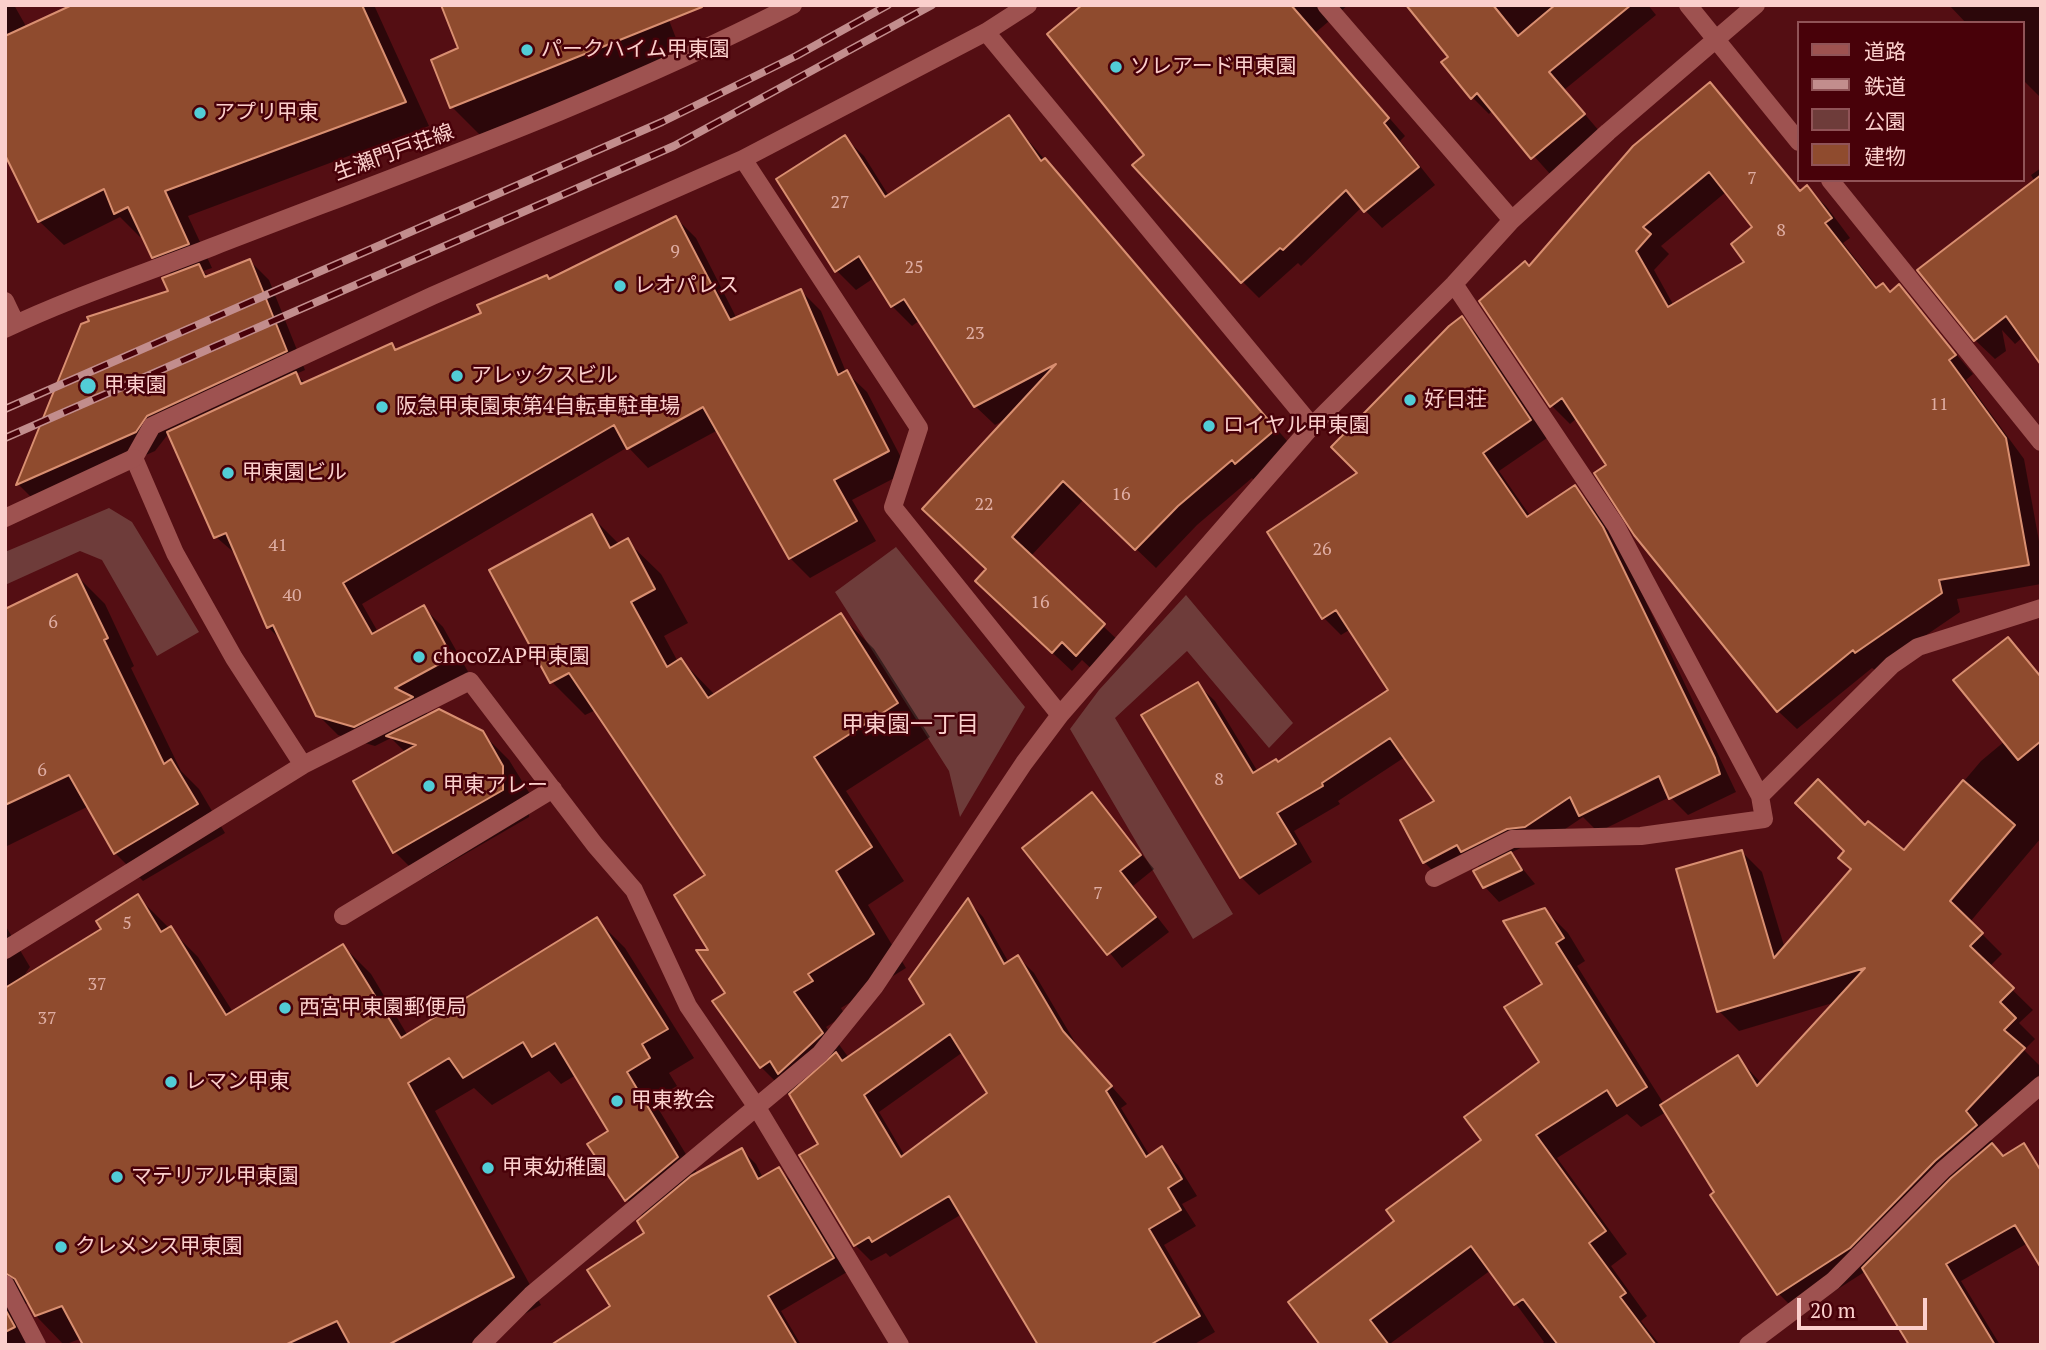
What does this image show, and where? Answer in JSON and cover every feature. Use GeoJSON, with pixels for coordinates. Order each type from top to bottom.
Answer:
{"type":"FeatureCollection","features":[{"type":"Feature","properties":{"kind":"street","name":"生瀬門戸荘線"},"geometry":{"type":"LineString","coordinates":[[10,326],[366,187],[450,158],[729,38],[793,5]]}},
{"type":"Feature","properties":{"kind":"street"},"geometry":{"type":"LineString","coordinates":[[5,518],[134,458],[152,426],[432,296],[743,159],[986,32],[1028,5]]}},
{"type":"Feature","properties":{"kind":"street"},"geometry":{"type":"LineString","coordinates":[[1326,5],[1512,220]]}},
{"type":"Feature","properties":{"kind":"street"},"geometry":{"type":"LineString","coordinates":[[1688,5],[1798,141]]}},
{"type":"Feature","properties":{"kind":"street"},"geometry":{"type":"LineString","coordinates":[[481,1345],[531,1295],[820,1054],[875,986],[1024,763],[1060,715],[1312,426],[1454,284],[1512,220],[1608,132],[1756,5]]}},
{"type":"Feature","properties":{"kind":"street"},"geometry":{"type":"LineString","coordinates":[[986,32],[1312,426]]}},
{"type":"Feature","properties":{"kind":"street"},"geometry":{"type":"LineString","coordinates":[[743,159],[919,428],[892,507],[1060,715]]}},
{"type":"Feature","properties":{"kind":"street"},"geometry":{"type":"LineString","coordinates":[[1832,182],[2041,442]]}},
{"type":"Feature","properties":{"kind":"street"},"geometry":{"type":"LineString","coordinates":[[1434,878],[1512,839],[1641,836],[1764,819],[1760,796],[1616,526],[1454,284]]}},
{"type":"Feature","properties":{"kind":"street"},"geometry":{"type":"LineString","coordinates":[[5,301],[10,326]]}},
{"type":"Feature","properties":{"kind":"street"},"geometry":{"type":"LineString","coordinates":[[134,458],[174,553],[234,658],[303,765]]}},
{"type":"Feature","properties":{"kind":"street"},"geometry":{"type":"LineString","coordinates":[[1760,796],[1892,665],[1918,647],[2041,608]]}},
{"type":"Feature","properties":{"kind":"street"},"geometry":{"type":"LineString","coordinates":[[5,950],[303,765],[470,681],[595,845],[634,890],[688,1006],[756,1106],[900,1345]]}},
{"type":"Feature","properties":{"kind":"street"},"geometry":{"type":"LineString","coordinates":[[343,916],[553,789]]}},
{"type":"Feature","properties":{"kind":"street"},"geometry":{"type":"LineString","coordinates":[[1748,1345],[1833,1281],[1943,1170],[2041,1085]]}},
{"type":"Feature","properties":{"kind":"street"},"geometry":{"type":"LineString","coordinates":[[5,1284],[37,1345]]}},
{"type":"Feature","properties":{"kind":"green space"},"geometry":{"type":"Polygon","coordinates":[[[109,508],[132,522],[199,632],[157,656],[102,560],[80,551],[5,585],[5,552],[109,508]]]}},
{"type":"Feature","properties":{"kind":"green space"},"geometry":{"type":"Polygon","coordinates":[[[896,547],[1025,707],[960,817],[949,771],[835,592],[896,547]]]}},
{"type":"Feature","properties":{"kind":"green space"},"geometry":{"type":"Polygon","coordinates":[[[1186,595],[1293,723],[1269,748],[1187,651],[1115,718],[1233,914],[1193,939],[1070,729],[1099,690],[1186,595]]]}},
{"type":"Feature","properties":{"kind":"building","name":"アプリ甲東"},"geometry":{"type":"Polygon","coordinates":[[[72,5],[362,5],[406,102],[165,191],[189,244],[152,258],[128,207],[114,214],[104,189],[38,222],[5,155],[5,36],[72,5]]]}},
{"type":"Feature","properties":{"kind":"building","name":"パークハイム甲東園"},"geometry":{"type":"Polygon","coordinates":[[[441,5],[702,7],[450,108],[431,60],[458,48],[441,5]]]}},
{"type":"Feature","properties":{"kind":"building"},"geometry":{"type":"Polygon","coordinates":[[[1082,5],[1291,5],[1389,118],[1384,123],[1419,167],[1364,212],[1346,190],[1283,250],[1280,248],[1241,283],[1132,165],[1144,155],[1047,34],[1082,5]]]}},
{"type":"Feature","properties":{"kind":"building"},"geometry":{"type":"Polygon","coordinates":[[[1406,5],[1493,5],[1518,36],[1555,5],[1631,5],[1549,72],[1585,114],[1531,159],[1477,93],[1471,99],[1441,62],[1448,57],[1406,5]]]}},
{"type":"Feature","properties":{"kind":"building"},"geometry":{"type":"Polygon","coordinates":[[[1710,82],[1800,191],[1807,185],[1832,218],[1825,223],[1876,288],[1883,283],[1890,292],[1899,284],[1956,355],[1949,360],[2006,438],[2029,565],[1939,580],[1942,593],[1855,653],[1853,650],[1777,712],[1634,535],[1594,473],[1606,465],[1562,398],[1550,407],[1479,301],[1525,261],[1529,266],[1633,146],[1710,82]],[[1709,172],[1643,227],[1651,234],[1636,251],[1668,307],[1744,262],[1731,244],[1752,227],[1709,172]]]}},
{"type":"Feature","properties":{"kind":"building"},"geometry":{"type":"Polygon","coordinates":[[[1009,115],[1041,161],[1045,158],[1276,429],[1235,464],[1232,460],[1178,506],[1135,550],[1063,481],[1012,537],[1105,624],[1076,656],[1062,642],[1052,653],[975,581],[986,569],[922,509],[1056,364],[974,407],[904,299],[891,307],[859,256],[835,272],[776,179],[845,135],[885,197],[1009,115]]]}},
{"type":"Feature","properties":{"kind":"building"},"geometry":{"type":"Polygon","coordinates":[[[2041,175],[2041,365],[2006,316],[1974,341],[1917,270],[2041,175]]]}},
{"type":"Feature","properties":{"kind":"building"},"geometry":{"type":"Polygon","coordinates":[[[676,216],[730,320],[801,289],[838,375],[847,370],[889,451],[834,480],[857,521],[789,559],[703,407],[627,449],[614,425],[343,583],[372,634],[424,605],[452,657],[395,688],[413,697],[354,727],[316,716],[273,625],[267,628],[226,533],[214,538],[167,432],[296,372],[301,384],[392,343],[395,350],[481,313],[477,305],[547,275],[549,279],[676,216]]]}},
{"type":"Feature","properties":{"kind":"building"},"geometry":{"type":"Polygon","coordinates":[[[250,259],[287,351],[147,416],[136,432],[16,485],[81,324],[89,321],[87,317],[168,291],[162,278],[199,264],[205,277],[250,259]]]}},
{"type":"Feature","properties":{"kind":"building"},"geometry":{"type":"Polygon","coordinates":[[[1462,316],[1531,420],[1483,453],[1527,517],[1575,485],[1603,527],[1715,758],[1720,774],[1669,799],[1659,776],[1579,816],[1570,797],[1525,827],[1507,829],[1461,852],[1457,845],[1423,863],[1400,820],[1434,801],[1390,738],[1322,783],[1323,786],[1277,813],[1296,844],[1240,878],[1141,715],[1198,682],[1253,773],[1276,759],[1278,762],[1388,690],[1336,610],[1322,619],[1267,532],[1357,473],[1331,447],[1449,326],[1462,316]]]}},
{"type":"Feature","properties":{"kind":"building"},"geometry":{"type":"Polygon","coordinates":[[[592,514],[610,548],[628,538],[655,589],[631,602],[667,667],[681,658],[708,698],[841,613],[898,703],[814,757],[872,847],[836,871],[874,934],[808,974],[813,981],[794,992],[823,1033],[778,1074],[770,1061],[760,1068],[712,1001],[725,993],[696,950],[708,950],[674,895],[705,875],[569,673],[550,683],[489,570],[592,514]]]}},
{"type":"Feature","properties":{"kind":"building"},"geometry":{"type":"Polygon","coordinates":[[[77,574],[108,638],[104,640],[164,764],[171,759],[198,804],[114,854],[69,775],[5,805],[5,609],[77,574]]]}},
{"type":"Feature","properties":{"kind":"building"},"geometry":{"type":"Polygon","coordinates":[[[2008,637],[2041,677],[2041,741],[2018,760],[1953,680],[2008,637]]]}},
{"type":"Feature","properties":{"kind":"building","name":"甲東アレー"},"geometry":{"type":"Polygon","coordinates":[[[439,709],[483,731],[503,766],[503,790],[393,853],[353,781],[416,745],[386,736],[439,709]]]}},
{"type":"Feature","properties":{"kind":"building"},"geometry":{"type":"Polygon","coordinates":[[[1818,779],[1865,825],[1868,821],[1904,850],[1963,780],[2015,825],[1950,901],[1983,933],[1970,946],[2014,988],[2000,1002],[2016,1018],[2004,1030],[2025,1048],[1966,1111],[1977,1125],[1935,1161],[1850,1248],[1777,1295],[1710,1195],[1714,1192],[1660,1105],[1738,1055],[1757,1086],[1865,968],[1717,1012],[1676,869],[1742,850],[1774,958],[1851,869],[1838,858],[1844,851],[1795,803],[1818,779]]]}},
{"type":"Feature","properties":{"kind":"building"},"geometry":{"type":"Polygon","coordinates":[[[1092,792],[1141,855],[1120,871],[1156,917],[1107,955],[1022,848],[1092,792]]]}},
{"type":"Feature","properties":{"kind":"building"},"geometry":{"type":"Polygon","coordinates":[[[1511,852],[1522,870],[1483,888],[1473,871],[1511,852]]]}},
{"type":"Feature","properties":{"kind":"building"},"geometry":{"type":"Polygon","coordinates":[[[138,894],[161,932],[171,926],[226,1015],[343,944],[401,1038],[597,917],[668,1029],[642,1044],[650,1058],[627,1072],[678,1157],[625,1201],[587,1144],[608,1131],[555,1043],[532,1057],[523,1042],[463,1078],[449,1058],[408,1083],[514,1277],[388,1345],[350,1345],[337,1321],[285,1345],[83,1345],[62,1306],[35,1316],[15,1279],[5,1273],[5,988],[101,929],[96,921],[138,894]]]}},
{"type":"Feature","properties":{"kind":"building"},"geometry":{"type":"Polygon","coordinates":[[[968,898],[1004,964],[1018,955],[1063,1031],[1112,1086],[1106,1091],[1146,1157],[1162,1146],[1182,1179],[1168,1188],[1181,1210],[1149,1229],[1200,1316],[1150,1345],[1038,1345],[949,1196],[872,1242],[869,1237],[854,1246],[799,1155],[818,1144],[789,1094],[836,1052],[842,1061],[924,1004],[909,979],[968,898]],[[950,1034],[864,1095],[901,1157],[987,1093],[950,1034]]]}},
{"type":"Feature","properties":{"kind":"building"},"geometry":{"type":"Polygon","coordinates":[[[1545,908],[1564,938],[1556,943],[1647,1087],[1617,1106],[1607,1090],[1536,1135],[1606,1231],[1589,1243],[1626,1293],[1620,1297],[1656,1345],[1558,1345],[1523,1299],[1514,1305],[1471,1246],[1370,1320],[1389,1345],[1320,1345],[1288,1302],[1394,1221],[1386,1210],[1481,1140],[1464,1117],[1539,1062],[1504,1007],[1542,984],[1503,921],[1545,908]]]}},
{"type":"Feature","properties":{"kind":"building"},"geometry":{"type":"Polygon","coordinates":[[[1992,1143],[2003,1156],[2024,1143],[2041,1171],[2041,1268],[2015,1225],[1946,1264],[1995,1345],[1909,1345],[1862,1268],[1951,1178],[1992,1143]]]}},
{"type":"Feature","properties":{"kind":"building"},"geometry":{"type":"Polygon","coordinates":[[[742,1148],[758,1179],[779,1167],[834,1258],[768,1296],[797,1345],[551,1345],[610,1306],[587,1270],[644,1233],[637,1221],[691,1176],[742,1148]]]}},
{"type":"Feature","properties":{"kind":"building"},"geometry":{"type":"Polygon","coordinates":[[[5,1309],[15,1327],[5,1332],[5,1309]]]}},
{"type":"Feature","properties":{"kind":"railway"},"geometry":{"type":"LineString","coordinates":[[5,409],[662,122],[796,56],[888,5]]}},
{"type":"Feature","properties":{"kind":"railway"},"geometry":{"type":"LineString","coordinates":[[5,438],[674,146],[932,5]]}},
{"type":"Feature","properties":{"kind":"place","name":"パークハイム甲東園"},"geometry":{"type":"Point","coordinates":[527,50]}},
{"type":"Feature","properties":{"kind":"place","name":"ソレアード甲東園"},"geometry":{"type":"Point","coordinates":[1116,67]}},
{"type":"Feature","properties":{"kind":"place","name":"アプリ甲東"},"geometry":{"type":"Point","coordinates":[200,113]}},
{"type":"Feature","properties":{"kind":"place","name":"レオパレス"},"geometry":{"type":"Point","coordinates":[620,286]}},
{"type":"Feature","properties":{"kind":"place","name":"アレックスビル"},"geometry":{"type":"Point","coordinates":[457,376]}},
{"type":"Feature","properties":{"kind":"place","name":"甲東園"},"geometry":{"type":"Point","coordinates":[88,386]}},
{"type":"Feature","properties":{"kind":"place","name":"好日荘"},"geometry":{"type":"Point","coordinates":[1410,400]}},
{"type":"Feature","properties":{"kind":"place","name":"阪急甲東園東第4自転車駐車場"},"geometry":{"type":"Point","coordinates":[382,407]}},
{"type":"Feature","properties":{"kind":"place","name":"ロイヤル甲東園"},"geometry":{"type":"Point","coordinates":[1209,426]}},
{"type":"Feature","properties":{"kind":"place","name":"甲東園ビル"},"geometry":{"type":"Point","coordinates":[228,473]}},
{"type":"Feature","properties":{"kind":"place","name":"chocoZAP甲東園"},"geometry":{"type":"Point","coordinates":[419,657]}},
{"type":"Feature","properties":{"kind":"place","name":"甲東アレー"},"geometry":{"type":"Point","coordinates":[429,786]}},
{"type":"Feature","properties":{"kind":"place","name":"西宮甲東園郵便局"},"geometry":{"type":"Point","coordinates":[285,1008]}},
{"type":"Feature","properties":{"kind":"place","name":"レマン甲東"},"geometry":{"type":"Point","coordinates":[171,1082]}},
{"type":"Feature","properties":{"kind":"place","name":"甲東教会"},"geometry":{"type":"Point","coordinates":[617,1101]}},
{"type":"Feature","properties":{"kind":"place","name":"甲東幼稚園"},"geometry":{"type":"Point","coordinates":[488,1168]}},
{"type":"Feature","properties":{"kind":"place","name":"マテリアル甲東園"},"geometry":{"type":"Point","coordinates":[117,1177]}},
{"type":"Feature","properties":{"kind":"place","name":"クレメンス甲東園"},"geometry":{"type":"Point","coordinates":[61,1247]}},
{"type":"Feature","properties":{"kind":"district","name":"甲東園一丁目"},"geometry":{"type":"Point","coordinates":[910,725]}}]}
